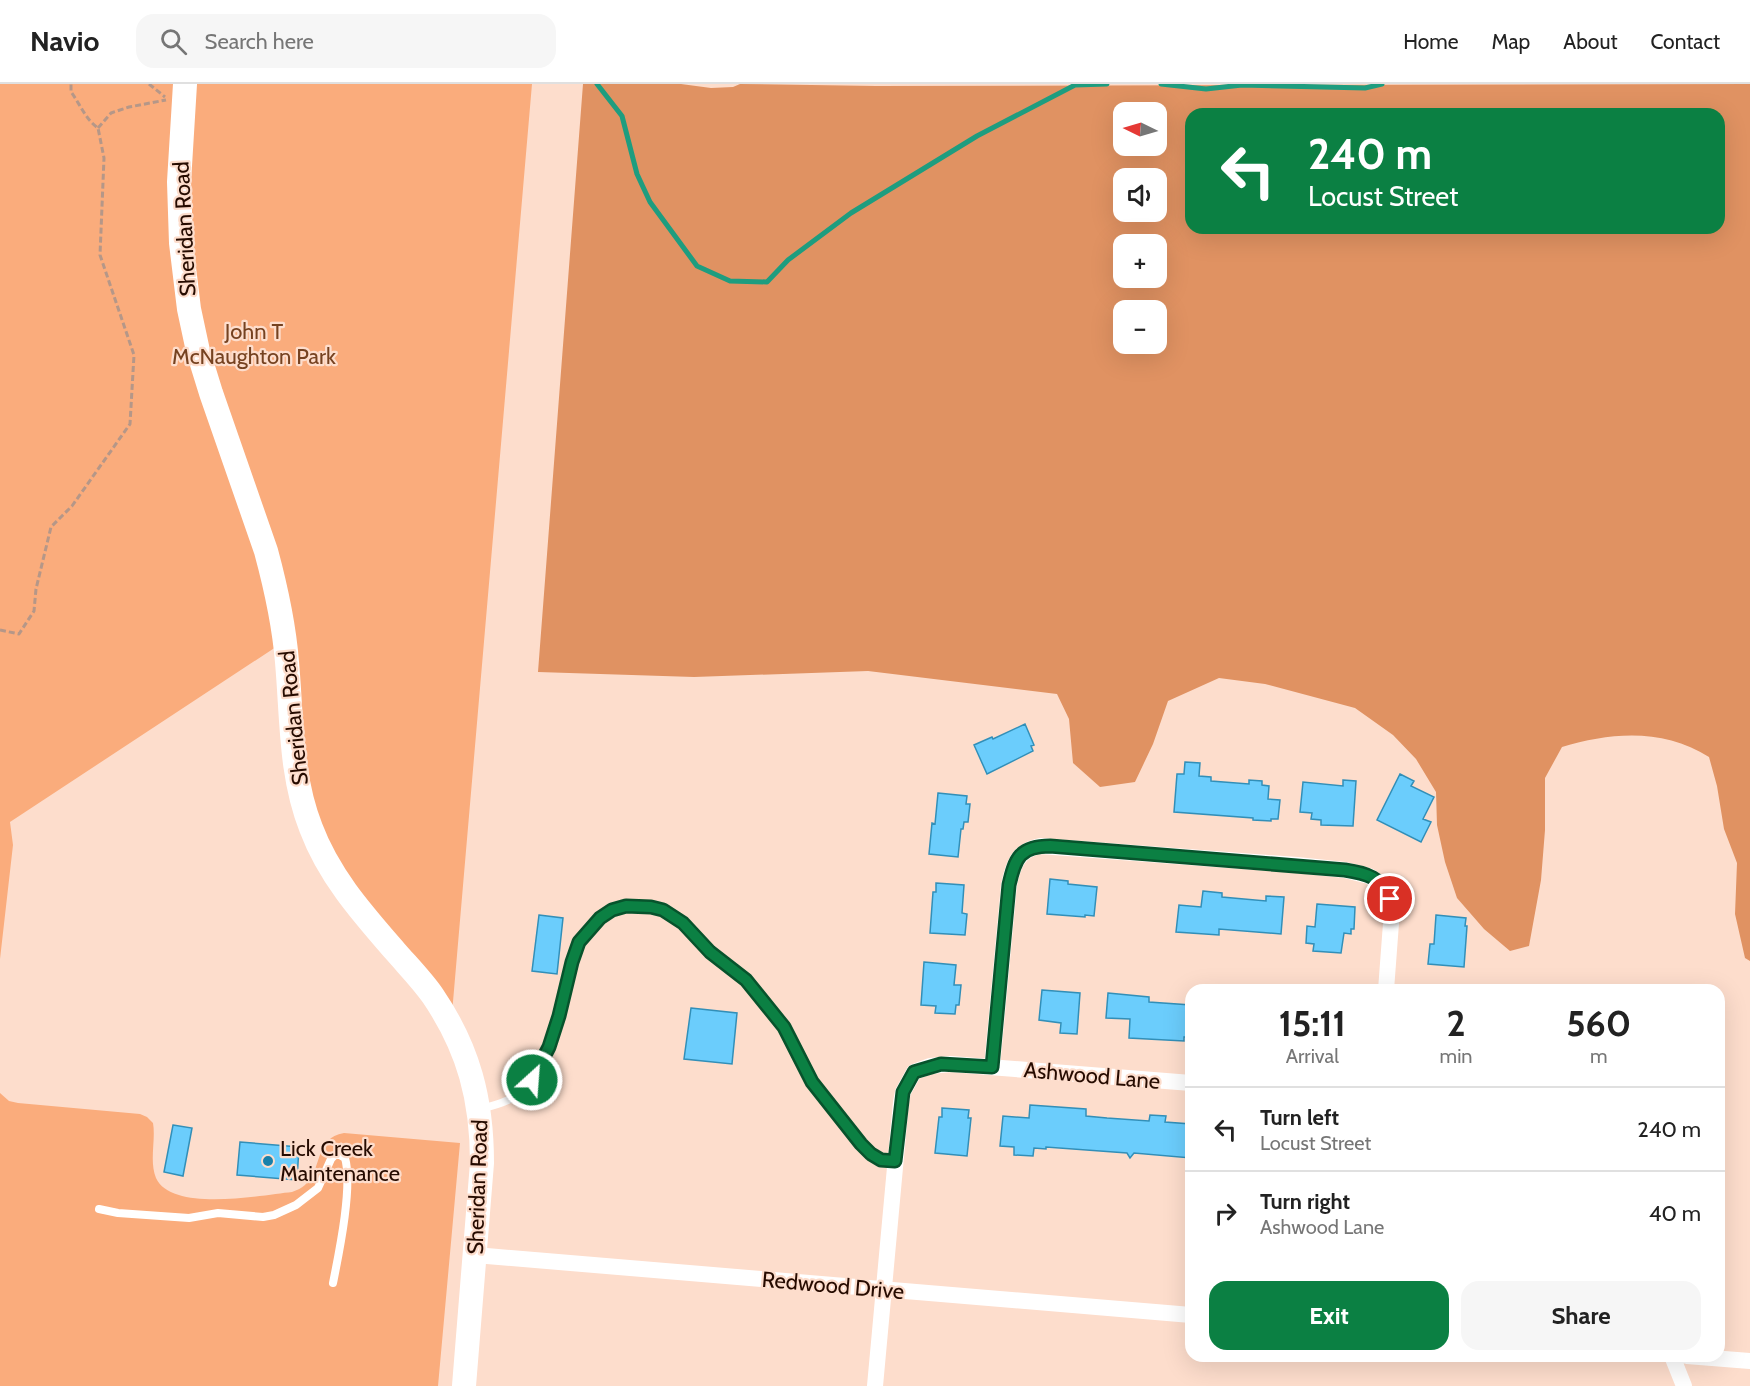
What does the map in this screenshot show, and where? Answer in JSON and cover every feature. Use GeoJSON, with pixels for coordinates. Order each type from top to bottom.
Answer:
{"type":"FeatureCollection","features":[{"type":"Feature","properties":{"kind":"street","name":"Sheridan Road"},"geometry":{"type":"LineString","coordinates":[[185,84],[179,182],[181,243],[189,309],[201,362],[266,551],[275,585],[287,662],[293,756],[305,811],[319,848],[348,897],[432,995],[451,1025],[470,1070],[480,1109],[482,1163],[464,1386]]}},
{"type":"Feature","properties":{"kind":"street","name":"Ashwood Lane"},"geometry":{"type":"LineString","coordinates":[[992,1067],[1009,885],[1018,857],[1024,851],[1032,848],[1056,846],[1345,870],[1369,876],[1388,891],[1392,909],[1386,984]]}},
{"type":"Feature","properties":{"kind":"street","name":"Ashwood Lane"},"geometry":{"type":"LineString","coordinates":[[895,1161],[903,1092],[914,1072],[941,1064],[1185,1083]]}},
{"type":"Feature","properties":{"kind":"street"},"geometry":{"type":"LineString","coordinates":[[876,1386],[895,1161]]}},
{"type":"Feature","properties":{"kind":"street","name":"Redwood Drive"},"geometry":{"type":"LineString","coordinates":[[475,1255],[1185,1314]]}},
{"type":"Feature","properties":{"kind":"street"},"geometry":{"type":"LineString","coordinates":[[1725,1359],[1750,1361]]}},
{"type":"Feature","properties":{"kind":"street"},"geometry":{"type":"LineString","coordinates":[[1674,1362],[1684,1386]]}},
{"type":"Feature","properties":{"kind":"lane"},"geometry":{"type":"LineString","coordinates":[[480,1109],[514,1098],[532,1080],[549,1047],[579,942],[590,928],[612,910],[626,906],[651,907],[663,910],[683,923],[710,952],[746,980],[784,1027],[812,1082],[861,1144],[881,1160],[895,1161]]}},
{"type":"Feature","properties":{"kind":"lane"},"geometry":{"type":"LineString","coordinates":[[99,1209],[118,1213],[189,1218],[218,1213],[252,1217],[273,1215],[296,1205],[313,1193],[324,1178],[331,1159],[335,1155],[340,1155],[345,1158],[348,1171],[344,1218],[333,1283]]}},
{"type":"Feature","properties":{"kind":"path"},"geometry":{"type":"LineString","coordinates":[[0,630],[19,634],[34,611],[36,589],[51,527],[72,506],[130,424],[134,355],[100,255],[104,158],[98,128],[90,123],[71,92],[71,84]]}},
{"type":"Feature","properties":{"kind":"path"},"geometry":{"type":"LineString","coordinates":[[98,128],[111,113],[170,99],[149,84]]}},
{"type":"Feature","properties":{"kind":"green space","name":"John T McNaughton Park"},"geometry":{"type":"Polygon","coordinates":[[[0,84],[532,84],[451,1025],[319,848],[285,641],[10,822],[13,845],[0,959],[0,84]]]}},
{"type":"Feature","properties":{"kind":"green space"},"geometry":{"type":"Polygon","coordinates":[[[0,1093],[9,1101],[18,1103],[140,1114],[147,1117],[153,1123],[153,1165],[156,1178],[165,1189],[198,1199],[240,1198],[298,1190],[311,1178],[323,1147],[334,1136],[344,1133],[460,1143],[438,1386],[0,1386],[0,1093]]]}},
{"type":"Feature","properties":{"kind":"shaded area"},"geometry":{"type":"Polygon","coordinates":[[[583,84],[681,84],[711,88],[733,87],[740,84],[876,86],[1750,84],[1750,961],[1745,958],[1735,914],[1737,863],[1724,829],[1717,786],[1709,757],[1674,741],[1656,737],[1618,736],[1562,747],[1545,778],[1545,830],[1541,880],[1529,946],[1510,951],[1484,929],[1457,898],[1445,862],[1437,825],[1436,792],[1416,759],[1393,735],[1355,708],[1265,684],[1219,678],[1168,701],[1153,744],[1135,782],[1100,787],[1073,763],[1069,719],[1057,694],[868,671],[694,677],[538,672],[583,84]]]}},
{"type":"Feature","properties":{"kind":"building"},"geometry":{"type":"Polygon","coordinates":[[[1025,724],[1034,745],[1031,746],[1033,751],[987,774],[974,745],[1025,724]]]}},
{"type":"Feature","properties":{"kind":"building"},"geometry":{"type":"Polygon","coordinates":[[[1185,762],[1200,763],[1199,776],[1211,777],[1211,781],[1249,784],[1249,780],[1262,781],[1262,785],[1269,786],[1268,799],[1280,800],[1278,819],[1253,820],[1253,818],[1174,812],[1177,774],[1184,774],[1185,762]]]}},
{"type":"Feature","properties":{"kind":"building"},"geometry":{"type":"Polygon","coordinates":[[[1400,774],[1414,781],[1411,786],[1434,797],[1423,819],[1431,822],[1421,842],[1377,820],[1400,774]]]}},
{"type":"Feature","properties":{"kind":"building"},"geometry":{"type":"Polygon","coordinates":[[[1343,780],[1356,781],[1353,826],[1321,825],[1321,820],[1311,819],[1312,813],[1300,812],[1303,782],[1343,786],[1343,780]]]}},
{"type":"Feature","properties":{"kind":"building"},"geometry":{"type":"Polygon","coordinates":[[[938,793],[967,796],[966,804],[970,804],[968,822],[964,822],[963,829],[961,829],[958,857],[929,854],[938,793]]]}},
{"type":"Feature","properties":{"kind":"building"},"geometry":{"type":"Polygon","coordinates":[[[1050,879],[1068,881],[1068,884],[1097,887],[1094,916],[1047,914],[1050,879]]]}},
{"type":"Feature","properties":{"kind":"building"},"geometry":{"type":"Polygon","coordinates":[[[936,883],[964,885],[962,913],[967,914],[965,935],[930,933],[933,892],[936,892],[936,883]]]}},
{"type":"Feature","properties":{"kind":"building"},"geometry":{"type":"Polygon","coordinates":[[[1203,891],[1222,893],[1222,897],[1266,901],[1266,896],[1284,897],[1281,934],[1219,929],[1219,935],[1176,932],[1179,905],[1201,907],[1203,891]]]}},
{"type":"Feature","properties":{"kind":"building"},"geometry":{"type":"Polygon","coordinates":[[[1317,904],[1355,907],[1354,929],[1351,929],[1351,934],[1344,933],[1341,953],[1313,951],[1314,944],[1306,943],[1307,926],[1315,927],[1317,904]]]}},
{"type":"Feature","properties":{"kind":"building"},"geometry":{"type":"Polygon","coordinates":[[[539,915],[563,918],[557,974],[532,971],[539,915]]]}},
{"type":"Feature","properties":{"kind":"building"},"geometry":{"type":"Polygon","coordinates":[[[1436,915],[1466,918],[1464,967],[1428,964],[1430,944],[1434,944],[1436,915]]]}},
{"type":"Feature","properties":{"kind":"building"},"geometry":{"type":"Polygon","coordinates":[[[924,962],[956,965],[954,985],[961,985],[959,1005],[956,1005],[955,1014],[935,1013],[936,1006],[921,1005],[924,962]]]}},
{"type":"Feature","properties":{"kind":"building"},"geometry":{"type":"Polygon","coordinates":[[[1042,990],[1080,993],[1077,1034],[1060,1033],[1061,1023],[1039,1020],[1042,990]]]}},
{"type":"Feature","properties":{"kind":"building"},"geometry":{"type":"Polygon","coordinates":[[[1108,993],[1149,997],[1149,1002],[1185,1005],[1184,1041],[1129,1038],[1130,1019],[1106,1018],[1108,993]]]}},
{"type":"Feature","properties":{"kind":"building"},"geometry":{"type":"Polygon","coordinates":[[[691,1008],[737,1013],[732,1064],[684,1059],[691,1008]]]}},
{"type":"Feature","properties":{"kind":"building"},"geometry":{"type":"Polygon","coordinates":[[[1030,1105],[1086,1109],[1086,1116],[1107,1118],[1149,1121],[1150,1115],[1166,1116],[1165,1122],[1185,1124],[1185,1157],[1134,1153],[1130,1158],[1127,1153],[1046,1147],[1046,1149],[1034,1148],[1033,1156],[1014,1155],[1014,1147],[1000,1146],[1003,1116],[1029,1118],[1030,1105]]]}},
{"type":"Feature","properties":{"kind":"building"},"geometry":{"type":"Polygon","coordinates":[[[942,1108],[969,1110],[968,1118],[971,1118],[967,1156],[935,1153],[942,1108]]]}},
{"type":"Feature","properties":{"kind":"building"},"geometry":{"type":"Polygon","coordinates":[[[173,1125],[192,1128],[183,1176],[164,1172],[173,1125]]]}},
{"type":"Feature","properties":{"kind":"building"},"geometry":{"type":"Polygon","coordinates":[[[240,1142],[299,1147],[297,1180],[237,1175],[240,1142]]]}},
{"type":"Feature","properties":{"kind":"waterway"},"geometry":{"type":"LineString","coordinates":[[597,84],[622,116],[637,174],[650,202],[697,266],[730,281],[767,282],[788,260],[851,213],[977,136],[1075,85],[1107,84]]}},
{"type":"Feature","properties":{"kind":"waterway"},"geometry":{"type":"LineString","coordinates":[[1161,84],[1206,89],[1242,85],[1365,88],[1382,84]]}},
{"type":"Feature","properties":{"kind":"place","name":"Lick Creek Maintenance"},"geometry":{"type":"Point","coordinates":[268,1161]}},
{"type":"Feature","properties":{"kind":"route"},"geometry":{"type":"LineString","coordinates":[[532,1080],[549,1047],[579,942],[600,918],[612,910],[626,906],[651,907],[663,910],[683,923],[710,952],[746,980],[784,1027],[812,1082],[827,1103],[871,1154],[881,1160],[895,1161],[903,1092],[914,1072],[941,1064],[992,1067],[1009,885],[1014,865],[1024,851],[1040,846],[1050,846],[1345,870],[1358,872],[1378,880],[1388,891],[1390,899]]}}]}
